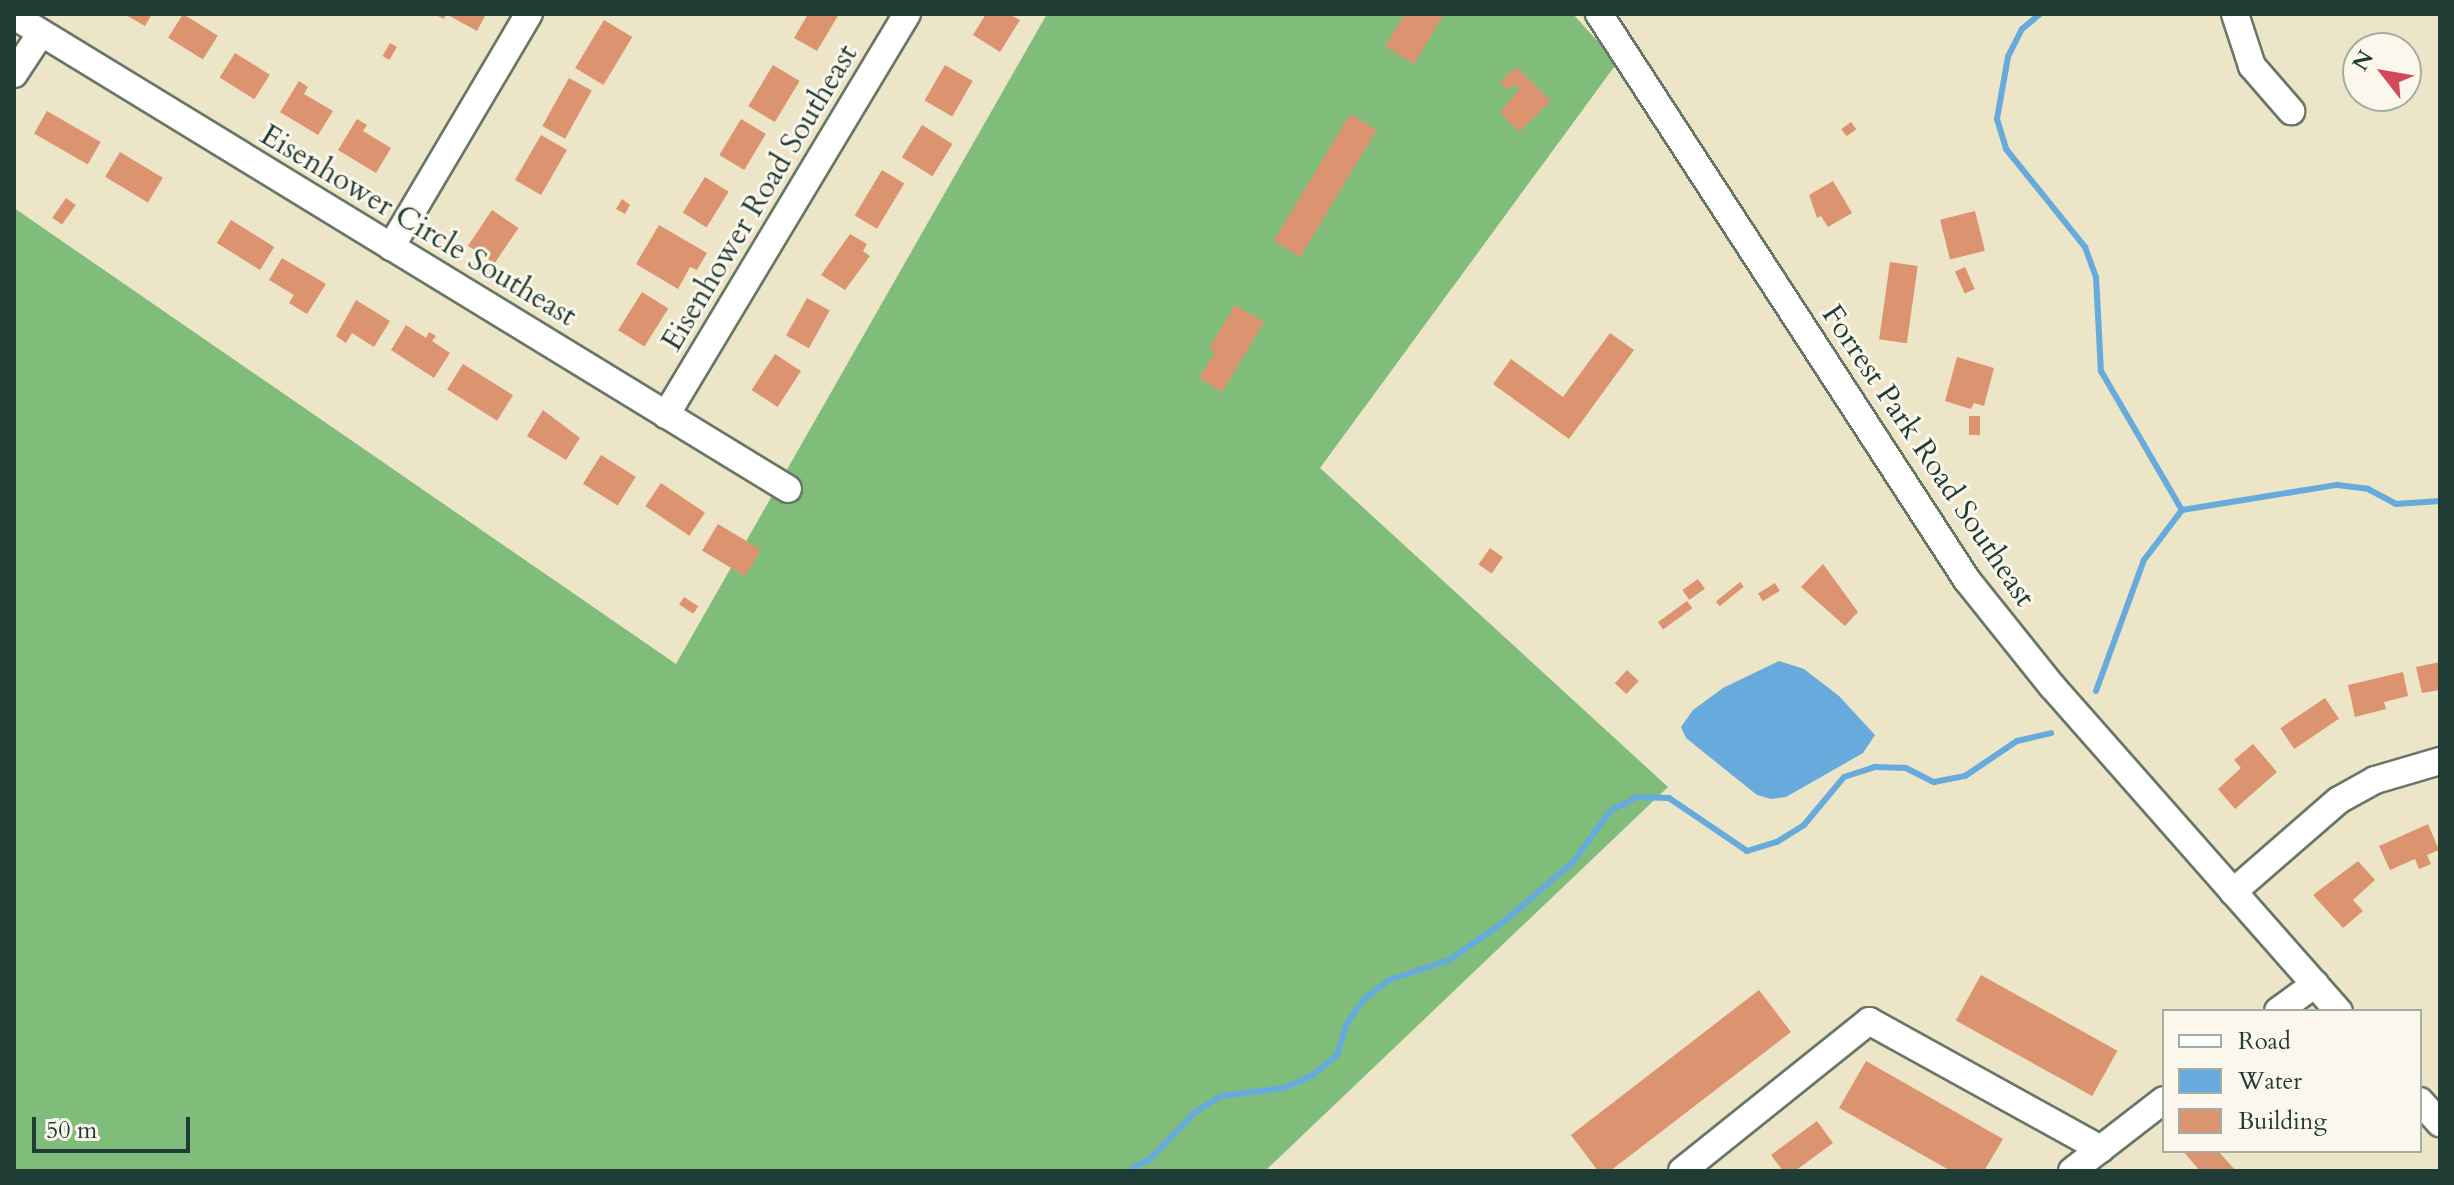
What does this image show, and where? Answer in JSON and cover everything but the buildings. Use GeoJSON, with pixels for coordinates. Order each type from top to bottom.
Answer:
{"type":"FeatureCollection","features":[{"type":"Feature","properties":{"kind":"street"},"geometry":{"type":"LineString","coordinates":[[391,247],[529,14]]}},
{"type":"Feature","properties":{"kind":"street","name":"Eisenhower Road Southeast"},"geometry":{"type":"LineString","coordinates":[[666,415],[907,14]]}},
{"type":"Feature","properties":{"kind":"street","name":"Forrest Park Road Southeast"},"geometry":{"type":"LineString","coordinates":[[1599,14],[1967,580],[2052,686],[2337,1009]]}},
{"type":"Feature","properties":{"kind":"street"},"geometry":{"type":"LineString","coordinates":[[2235,14],[2252,66],[2291,111]]}},
{"type":"Feature","properties":{"kind":"street","name":"Eisenhower Circle Southeast"},"geometry":{"type":"LineString","coordinates":[[14,16],[788,489]]}},
{"type":"Feature","properties":{"kind":"street"},"geometry":{"type":"LineString","coordinates":[[14,74],[41,33]]}},
{"type":"Feature","properties":{"kind":"street"},"geometry":{"type":"LineString","coordinates":[[2233,892],[2339,800],[2375,780],[2440,761]]}},
{"type":"Feature","properties":{"kind":"street"},"geometry":{"type":"LineString","coordinates":[[2281,1009],[2315,984]]}},
{"type":"Feature","properties":{"kind":"street"},"geometry":{"type":"LineString","coordinates":[[1682,1171],[1869,1021],[2101,1149]]}},
{"type":"Feature","properties":{"kind":"street"},"geometry":{"type":"LineString","coordinates":[[2072,1171],[2162,1102]]}},
{"type":"Feature","properties":{"kind":"street"},"geometry":{"type":"LineString","coordinates":[[2422,1103],[2440,1123]]}},
{"type":"Feature","properties":{"kind":"green space"},"geometry":{"type":"Polygon","coordinates":[[[1047,14],[1573,14],[1617,63],[1320,468],[1668,787],[1265,1171],[14,1171],[14,208],[676,664],[1047,14]]]}},
{"type":"Feature","properties":{"kind":"water"},"geometry":{"type":"Polygon","coordinates":[[[1779,661],[1804,669],[1839,696],[1875,735],[1863,753],[1786,797],[1771,799],[1757,795],[1686,738],[1681,727],[1693,710],[1723,688],[1779,661]]]}},
{"type":"Feature","properties":{"kind":"waterway"},"geometry":{"type":"LineString","coordinates":[[2040,14],[2022,29],[2008,57],[1997,119],[2006,149],[2085,247],[2096,277],[2101,371],[2182,510]]}},
{"type":"Feature","properties":{"kind":"waterway"},"geometry":{"type":"LineString","coordinates":[[2182,510],[2337,485],[2368,489],[2396,504],[2440,501]]}},
{"type":"Feature","properties":{"kind":"waterway"},"geometry":{"type":"LineString","coordinates":[[2096,691],[2144,560],[2182,510]]}},
{"type":"Feature","properties":{"kind":"waterway"},"geometry":{"type":"LineString","coordinates":[[1128,1171],[1151,1158],[1195,1112],[1222,1096],[1284,1088],[1313,1075],[1337,1055],[1346,1025],[1364,999],[1389,980],[1449,960],[1501,924],[1573,862],[1610,811],[1638,797],[1669,798],[1747,851],[1777,842],[1804,825],[1844,777],[1875,767],[1906,768],[1934,782],[1965,776],[2017,741],[2051,733]]}}]}
